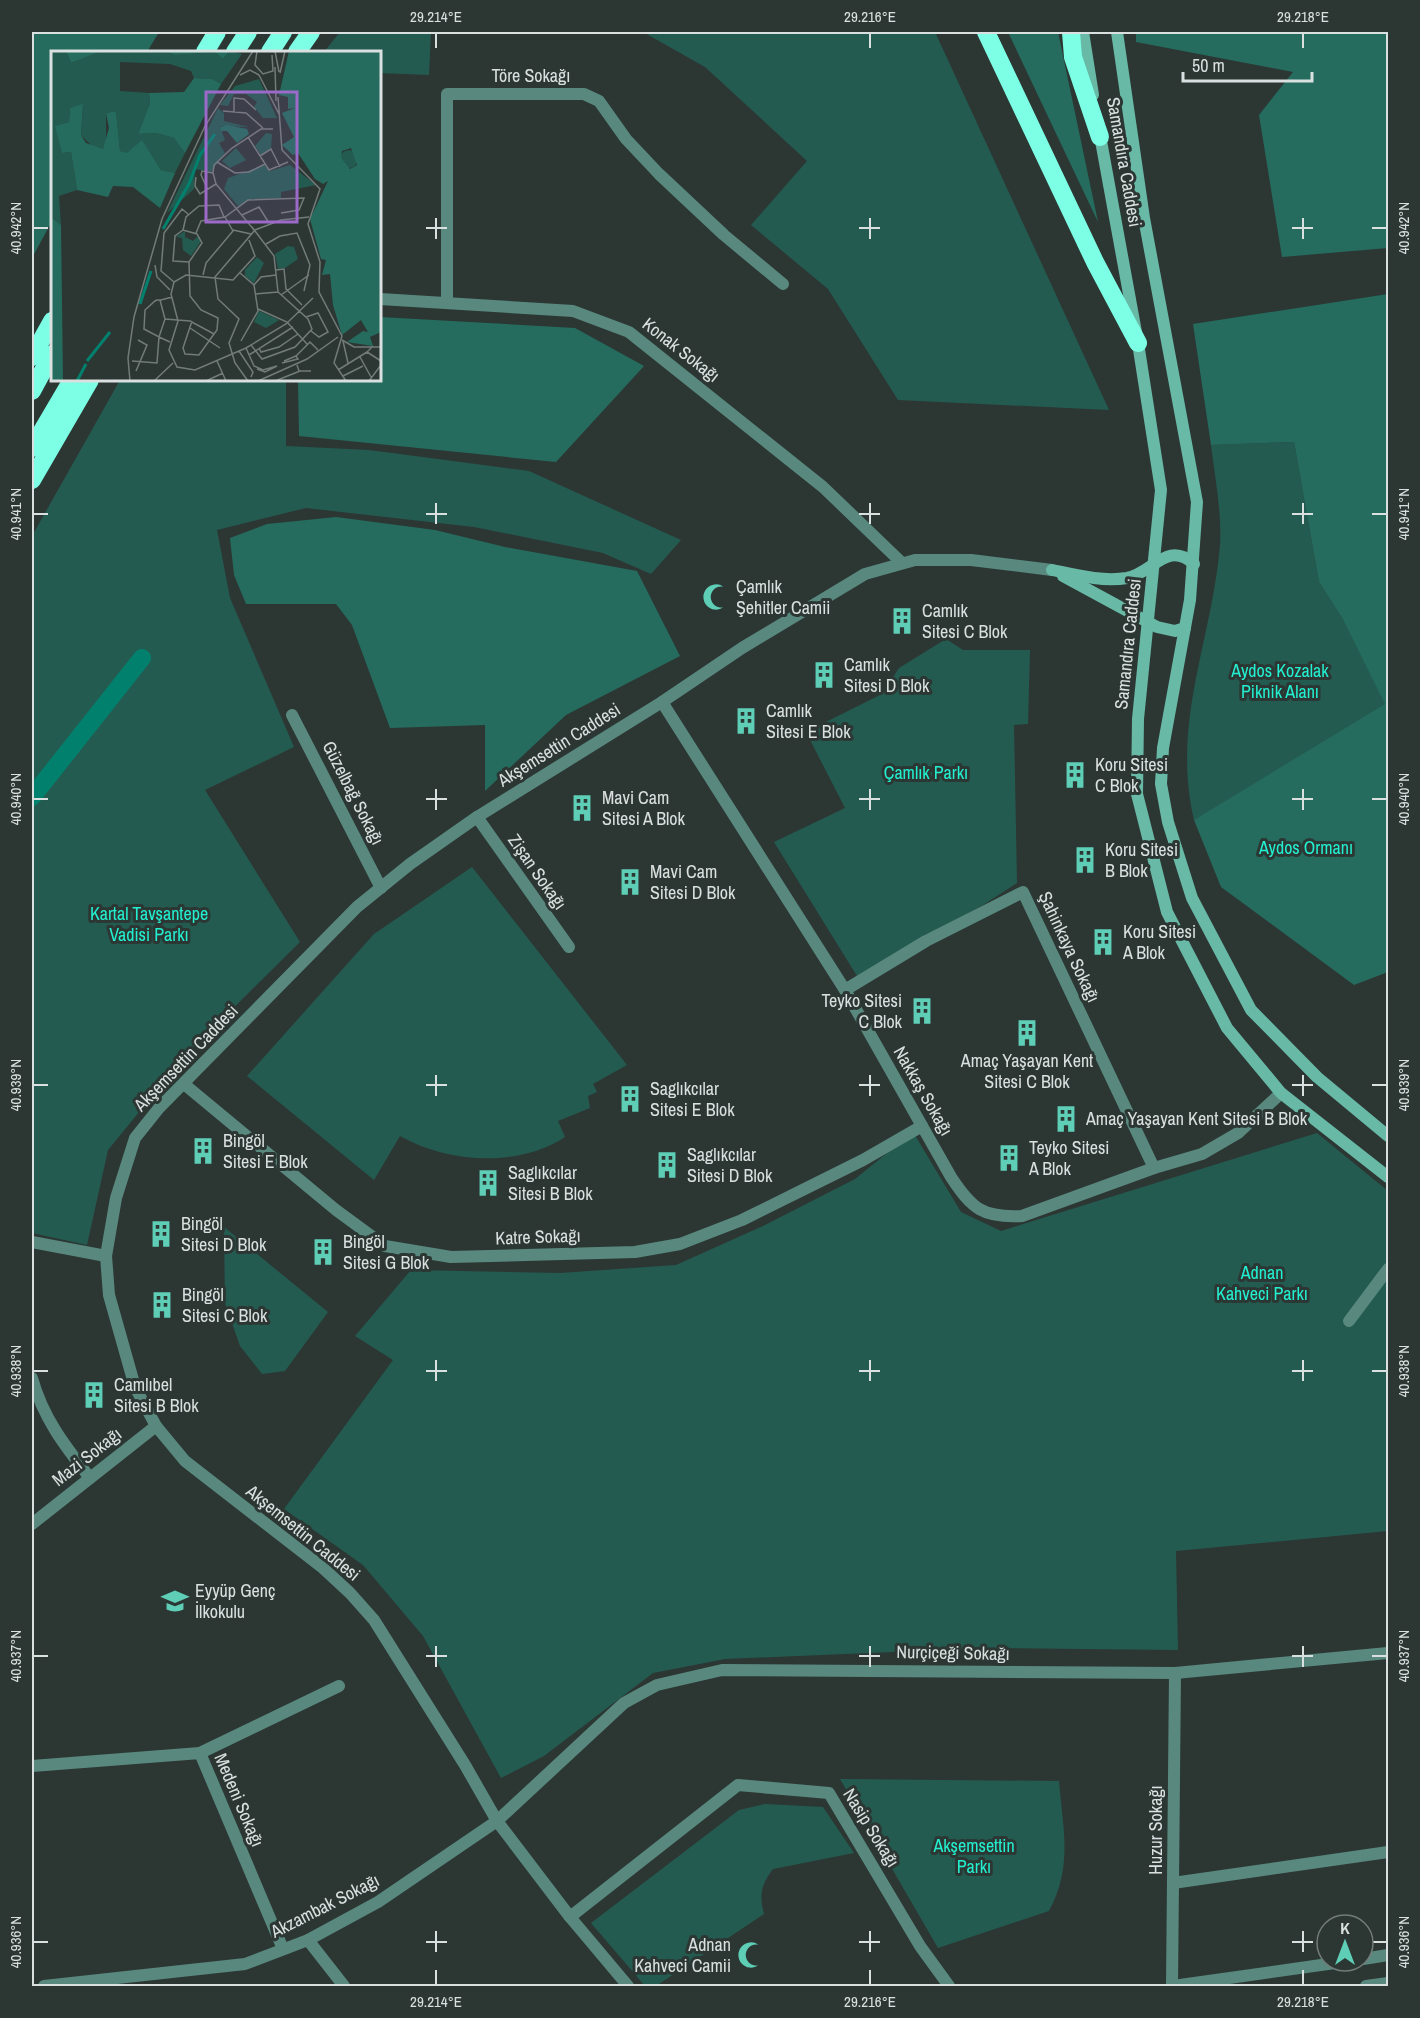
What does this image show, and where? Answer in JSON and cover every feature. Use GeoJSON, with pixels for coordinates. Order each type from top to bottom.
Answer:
{"type":"FeatureCollection","features":[{"type":"Feature","properties":{"kind":"highway"},"geometry":{"type":"LineString","coordinates":[[206,51],[217,32]]}},
{"type":"Feature","properties":{"kind":"highway"},"geometry":{"type":"LineString","coordinates":[[236,51],[248,32]]}},
{"type":"Feature","properties":{"kind":"highway"},"geometry":{"type":"LineString","coordinates":[[271,51],[283,32]]}},
{"type":"Feature","properties":{"kind":"highway"},"geometry":{"type":"LineString","coordinates":[[298,51],[311,32]]}},
{"type":"Feature","properties":{"kind":"highway"},"geometry":{"type":"LineString","coordinates":[[986,32],[1095,262],[1138,343]]}},
{"type":"Feature","properties":{"kind":"highway"},"geometry":{"type":"LineString","coordinates":[[1071,32],[1073,57],[1101,136]]}},
{"type":"Feature","properties":{"kind":"highway"},"geometry":{"type":"LineString","coordinates":[[32,357],[51,323]]}},
{"type":"Feature","properties":{"kind":"highway"},"geometry":{"type":"LineString","coordinates":[[32,391],[51,356]]}},
{"type":"Feature","properties":{"kind":"highway"},"geometry":{"type":"LineString","coordinates":[[32,448],[71,381]]}},
{"type":"Feature","properties":{"kind":"highway"},"geometry":{"type":"LineString","coordinates":[[32,480],[89,381]]}},
{"type":"Feature","properties":{"kind":"main road","name":"Samandıra Caddesi"},"geometry":{"type":"LineString","coordinates":[[1083,32],[1138,343],[1161,490],[1137,734],[1137,794],[1167,912],[1227,1028],[1281,1093],[1389,1177]]}},
{"type":"Feature","properties":{"kind":"main road","name":"Samandıra Caddesi"},"geometry":{"type":"LineString","coordinates":[[1118,32],[1144,218],[1197,502],[1194,564],[1185,628],[1165,729],[1161,784],[1168,822],[1192,898],[1251,1010],[1317,1077],[1389,1136]]}},
{"type":"Feature","properties":{"kind":"main road"},"geometry":{"type":"LineString","coordinates":[[1052,570],[1104,580],[1137,576],[1171,555],[1181,555],[1194,564]]}},
{"type":"Feature","properties":{"kind":"main road"},"geometry":{"type":"LineString","coordinates":[[1052,570],[1165,630],[1185,628]]}},
{"type":"Feature","properties":{"kind":"street","name":"Töre Sokağı"},"geometry":{"type":"LineString","coordinates":[[447,303],[447,94],[584,94],[599,101],[626,139],[659,174],[724,235],[783,284]]}},
{"type":"Feature","properties":{"kind":"street","name":"Konak Sokağı"},"geometry":{"type":"LineString","coordinates":[[381,299],[573,311],[629,332],[824,487],[902,564]]}},
{"type":"Feature","properties":{"kind":"street","name":"Akşemsettin Caddesi"},"geometry":{"type":"LineString","coordinates":[[628,1986],[570,1917],[497,1821],[459,1755],[374,1620],[323,1568],[185,1461],[156,1426],[135,1387],[121,1346],[110,1296],[106,1256],[116,1198],[135,1138],[183,1084],[357,907],[477,817],[662,702],[742,648],[865,574],[915,560],[971,560],[1052,570]]}},
{"type":"Feature","properties":{"kind":"street","name":"Nakkaş Sokağı"},"geometry":{"type":"LineString","coordinates":[[662,702],[845,990],[965,1198],[981,1212],[1000,1217],[1022,1216],[1154,1168],[1202,1154],[1238,1133],[1281,1093]]}},
{"type":"Feature","properties":{"kind":"street","name":"Güzelbağ Sokağı"},"geometry":{"type":"LineString","coordinates":[[292,715],[381,888]]}},
{"type":"Feature","properties":{"kind":"street","name":"Zişan Sokağı"},"geometry":{"type":"LineString","coordinates":[[477,817],[569,947]]}},
{"type":"Feature","properties":{"kind":"street","name":"Şahinkaya Sokağı"},"geometry":{"type":"LineString","coordinates":[[845,990],[926,941],[1023,892],[1154,1168]]}},
{"type":"Feature","properties":{"kind":"street","name":"Katre Sokağı"},"geometry":{"type":"LineString","coordinates":[[183,1084],[336,1210],[385,1245],[451,1257],[635,1252],[680,1244],[742,1220],[863,1160],[922,1126]]}},
{"type":"Feature","properties":{"kind":"street"},"geometry":{"type":"LineString","coordinates":[[32,1242],[106,1256]]}},
{"type":"Feature","properties":{"kind":"street"},"geometry":{"type":"LineString","coordinates":[[1349,1321],[1389,1269]]}},
{"type":"Feature","properties":{"kind":"street"},"geometry":{"type":"LineString","coordinates":[[32,1378],[39,1403],[54,1432],[90,1478]]}},
{"type":"Feature","properties":{"kind":"street","name":"Mazi Sokağı"},"geometry":{"type":"LineString","coordinates":[[34,1520],[156,1426]]}},
{"type":"Feature","properties":{"kind":"street","name":"Nurçiçeği Sokağı"},"geometry":{"type":"LineString","coordinates":[[497,1821],[624,1703],[657,1685],[722,1670],[1175,1673],[1389,1653]]}},
{"type":"Feature","properties":{"kind":"street","name":"Huzur Sokağı"},"geometry":{"type":"LineString","coordinates":[[1173,1986],[1175,1673]]}},
{"type":"Feature","properties":{"kind":"street"},"geometry":{"type":"LineString","coordinates":[[200,1753],[339,1686]]}},
{"type":"Feature","properties":{"kind":"street","name":"Medeni Sokağı"},"geometry":{"type":"LineString","coordinates":[[32,1766],[200,1753],[283,1949]]}},
{"type":"Feature","properties":{"kind":"street","name":"Nasip Sokağı"},"geometry":{"type":"LineString","coordinates":[[570,1917],[738,1785],[829,1793],[920,1946],[949,1986]]}},
{"type":"Feature","properties":{"kind":"street","name":"Akzambak Sokağı"},"geometry":{"type":"LineString","coordinates":[[44,1986],[245,1964],[308,1940],[378,1902],[497,1821]]}},
{"type":"Feature","properties":{"kind":"street"},"geometry":{"type":"LineString","coordinates":[[1173,1883],[1389,1851]]}},
{"type":"Feature","properties":{"kind":"street"},"geometry":{"type":"LineString","coordinates":[[308,1940],[344,1986]]}},
{"type":"Feature","properties":{"kind":"street"},"geometry":{"type":"LineString","coordinates":[[1173,1986],[1315,1966]]}},
{"type":"Feature","properties":{"kind":"street"},"geometry":{"type":"LineString","coordinates":[[1366,1986],[1389,1983]]}},
{"type":"Feature","properties":{"kind":"green space"},"geometry":{"type":"Polygon","coordinates":[[[32,32],[159,32],[148,51],[51,51],[51,223],[32,258],[32,32]]]}},
{"type":"Feature","properties":{"kind":"green space"},"geometry":{"type":"Polygon","coordinates":[[[340,32],[431,32],[429,75],[381,73],[381,51],[325,51],[340,32]]]}},
{"type":"Feature","properties":{"kind":"green space"},"geometry":{"type":"Polygon","coordinates":[[[643,32],[935,32],[1109,410],[898,400],[828,289],[751,225],[807,161],[705,67],[643,32]]]}},
{"type":"Feature","properties":{"kind":"green space"},"geometry":{"type":"Polygon","coordinates":[[[1008,32],[1058,32],[1098,222],[1008,32]]]}},
{"type":"Feature","properties":{"kind":"green space"},"geometry":{"type":"Polygon","coordinates":[[[1136,32],[1388,32],[1388,248],[1282,257],[1259,115],[1293,72],[1136,42],[1136,32]]]}},
{"type":"Feature","properties":{"kind":"green space","name":"Aydos Ormanı"},"geometry":{"type":"Polygon","coordinates":[[[1388,294],[1388,972],[1354,985],[1221,887],[1194,820],[1385,704],[1342,618],[1319,582],[1294,442],[1211,445],[1193,324],[1388,294]]]}},
{"type":"Feature","properties":{"kind":"green space"},"geometry":{"type":"Polygon","coordinates":[[[381,317],[575,328],[644,366],[556,462],[299,436],[298,381],[381,381],[381,317]]]}},
{"type":"Feature","properties":{"kind":"green space","name":"Kartal Tavşantepe Vadisi Parkı"},"geometry":{"type":"Polygon","coordinates":[[[119,381],[286,381],[286,446],[369,450],[529,471],[681,540],[651,574],[603,553],[474,527],[306,508],[217,530],[230,598],[294,747],[205,790],[300,942],[185,1056],[108,1150],[87,1245],[32,1233],[32,536],[119,381]]]}},
{"type":"Feature","properties":{"kind":"green space","name":"Aydos Kozalak Piknik Alanı"},"geometry":{"type":"Polygon","coordinates":[[[1294,442],[1319,582],[1342,618],[1386,705],[1388,719],[1194,820],[1188,784],[1187,749],[1190,715],[1216,580],[1220,545],[1219,508],[1211,445],[1294,442]]]}},
{"type":"Feature","properties":{"kind":"green space"},"geometry":{"type":"Polygon","coordinates":[[[336,517],[435,530],[505,547],[637,571],[680,656],[566,715],[485,791],[485,725],[390,728],[352,625],[336,604],[246,604],[234,575],[230,538],[267,524],[336,517]]]}},
{"type":"Feature","properties":{"kind":"green space","name":"Çamlık Parkı"},"geometry":{"type":"Polygon","coordinates":[[[946,639],[963,650],[1030,650],[1028,724],[1014,725],[1017,883],[983,905],[857,976],[774,842],[845,808],[806,732],[882,694],[899,668],[946,639]]]}},
{"type":"Feature","properties":{"kind":"green space"},"geometry":{"type":"Polygon","coordinates":[[[472,867],[627,1065],[593,1084],[597,1092],[588,1096],[590,1108],[558,1121],[565,1137],[546,1147],[526,1154],[482,1158],[439,1152],[400,1136],[374,1180],[247,1076],[374,934],[472,867]]]}},
{"type":"Feature","properties":{"kind":"green space","name":"Adnan Kahveci Parkı"},"geometry":{"type":"Polygon","coordinates":[[[913,1132],[961,1212],[1001,1231],[1317,1133],[1388,1191],[1388,1531],[1176,1551],[1178,1650],[988,1648],[725,1659],[653,1673],[544,1756],[501,1778],[423,1636],[363,1565],[284,1509],[393,1360],[355,1336],[411,1270],[560,1273],[676,1265],[763,1226],[855,1179],[913,1132]]]}},
{"type":"Feature","properties":{"kind":"green space"},"geometry":{"type":"Polygon","coordinates":[[[224,1227],[328,1312],[285,1371],[262,1374],[240,1346],[225,1303],[224,1227]]]}},
{"type":"Feature","properties":{"kind":"green space","name":"Akşemsettin Parkı"},"geometry":{"type":"Polygon","coordinates":[[[840,1779],[1059,1781],[1064,1832],[1064,1863],[1056,1895],[1049,1911],[938,1948],[840,1779]]]}},
{"type":"Feature","properties":{"kind":"green space"},"geometry":{"type":"Polygon","coordinates":[[[765,1804],[823,1807],[854,1853],[773,1869],[762,1890],[764,1914],[656,1986],[645,1986],[591,1923],[739,1810],[765,1804]]]}},
{"type":"Feature","properties":{"kind":"waterway"},"geometry":{"type":"LineString","coordinates":[[32,797],[142,658]]}},
{"type":"Feature","properties":{"kind":"place","name":"Çamlık Şehitler Camii"},"geometry":{"type":"Point","coordinates":[716,597]}},
{"type":"Feature","properties":{"kind":"place","name":"Camlık Sitesi C Blok"},"geometry":{"type":"Point","coordinates":[902,621]}},
{"type":"Feature","properties":{"kind":"place","name":"Camlık Sitesi D Blok"},"geometry":{"type":"Point","coordinates":[824,675]}},
{"type":"Feature","properties":{"kind":"place","name":"Camlık Sitesi E Blok"},"geometry":{"type":"Point","coordinates":[746,721]}},
{"type":"Feature","properties":{"kind":"place","name":"Koru Sitesi C Blok"},"geometry":{"type":"Point","coordinates":[1075,775]}},
{"type":"Feature","properties":{"kind":"place","name":"Mavi Cam Sitesi A Blok"},"geometry":{"type":"Point","coordinates":[582,808]}},
{"type":"Feature","properties":{"kind":"place","name":"Koru Sitesi B Blok"},"geometry":{"type":"Point","coordinates":[1085,860]}},
{"type":"Feature","properties":{"kind":"place","name":"Mavi Cam Sitesi D Blok"},"geometry":{"type":"Point","coordinates":[630,882]}},
{"type":"Feature","properties":{"kind":"place","name":"Koru Sitesi A Blok"},"geometry":{"type":"Point","coordinates":[1103,942]}},
{"type":"Feature","properties":{"kind":"place","name":"Teyko Sitesi C Blok"},"geometry":{"type":"Point","coordinates":[922,1011]}},
{"type":"Feature","properties":{"kind":"place","name":"Amaç Yaşayan Kent Sitesi C Blok"},"geometry":{"type":"Point","coordinates":[1027,1033]}},
{"type":"Feature","properties":{"kind":"place","name":"Saglıkcılar Sitesi E Blok"},"geometry":{"type":"Point","coordinates":[630,1099]}},
{"type":"Feature","properties":{"kind":"place","name":"Amaç Yaşayan Kent Sitesi B Blok"},"geometry":{"type":"Point","coordinates":[1066,1119]}},
{"type":"Feature","properties":{"kind":"place","name":"Bingöl Sitesi E Blok"},"geometry":{"type":"Point","coordinates":[203,1151]}},
{"type":"Feature","properties":{"kind":"place","name":"Teyko Sitesi A Blok"},"geometry":{"type":"Point","coordinates":[1009,1158]}},
{"type":"Feature","properties":{"kind":"place","name":"Saglıkcılar Sitesi D Blok"},"geometry":{"type":"Point","coordinates":[667,1165]}},
{"type":"Feature","properties":{"kind":"place","name":"Saglıkcılar Sitesi B Blok"},"geometry":{"type":"Point","coordinates":[488,1183]}},
{"type":"Feature","properties":{"kind":"place","name":"Bingöl Sitesi D Blok"},"geometry":{"type":"Point","coordinates":[161,1234]}},
{"type":"Feature","properties":{"kind":"place","name":"Bingöl Sitesi G Blok"},"geometry":{"type":"Point","coordinates":[323,1252]}},
{"type":"Feature","properties":{"kind":"place","name":"Bingöl Sitesi C Blok"},"geometry":{"type":"Point","coordinates":[162,1305]}},
{"type":"Feature","properties":{"kind":"place","name":"Camlıbel Sitesi B Blok"},"geometry":{"type":"Point","coordinates":[94,1395]}},
{"type":"Feature","properties":{"kind":"place","name":"Eyyüp Genç İlkokulu"},"geometry":{"type":"Point","coordinates":[175,1601]}},
{"type":"Feature","properties":{"kind":"place","name":"Adnan Kahveci Camii"},"geometry":{"type":"Point","coordinates":[751,1955]}}]}
